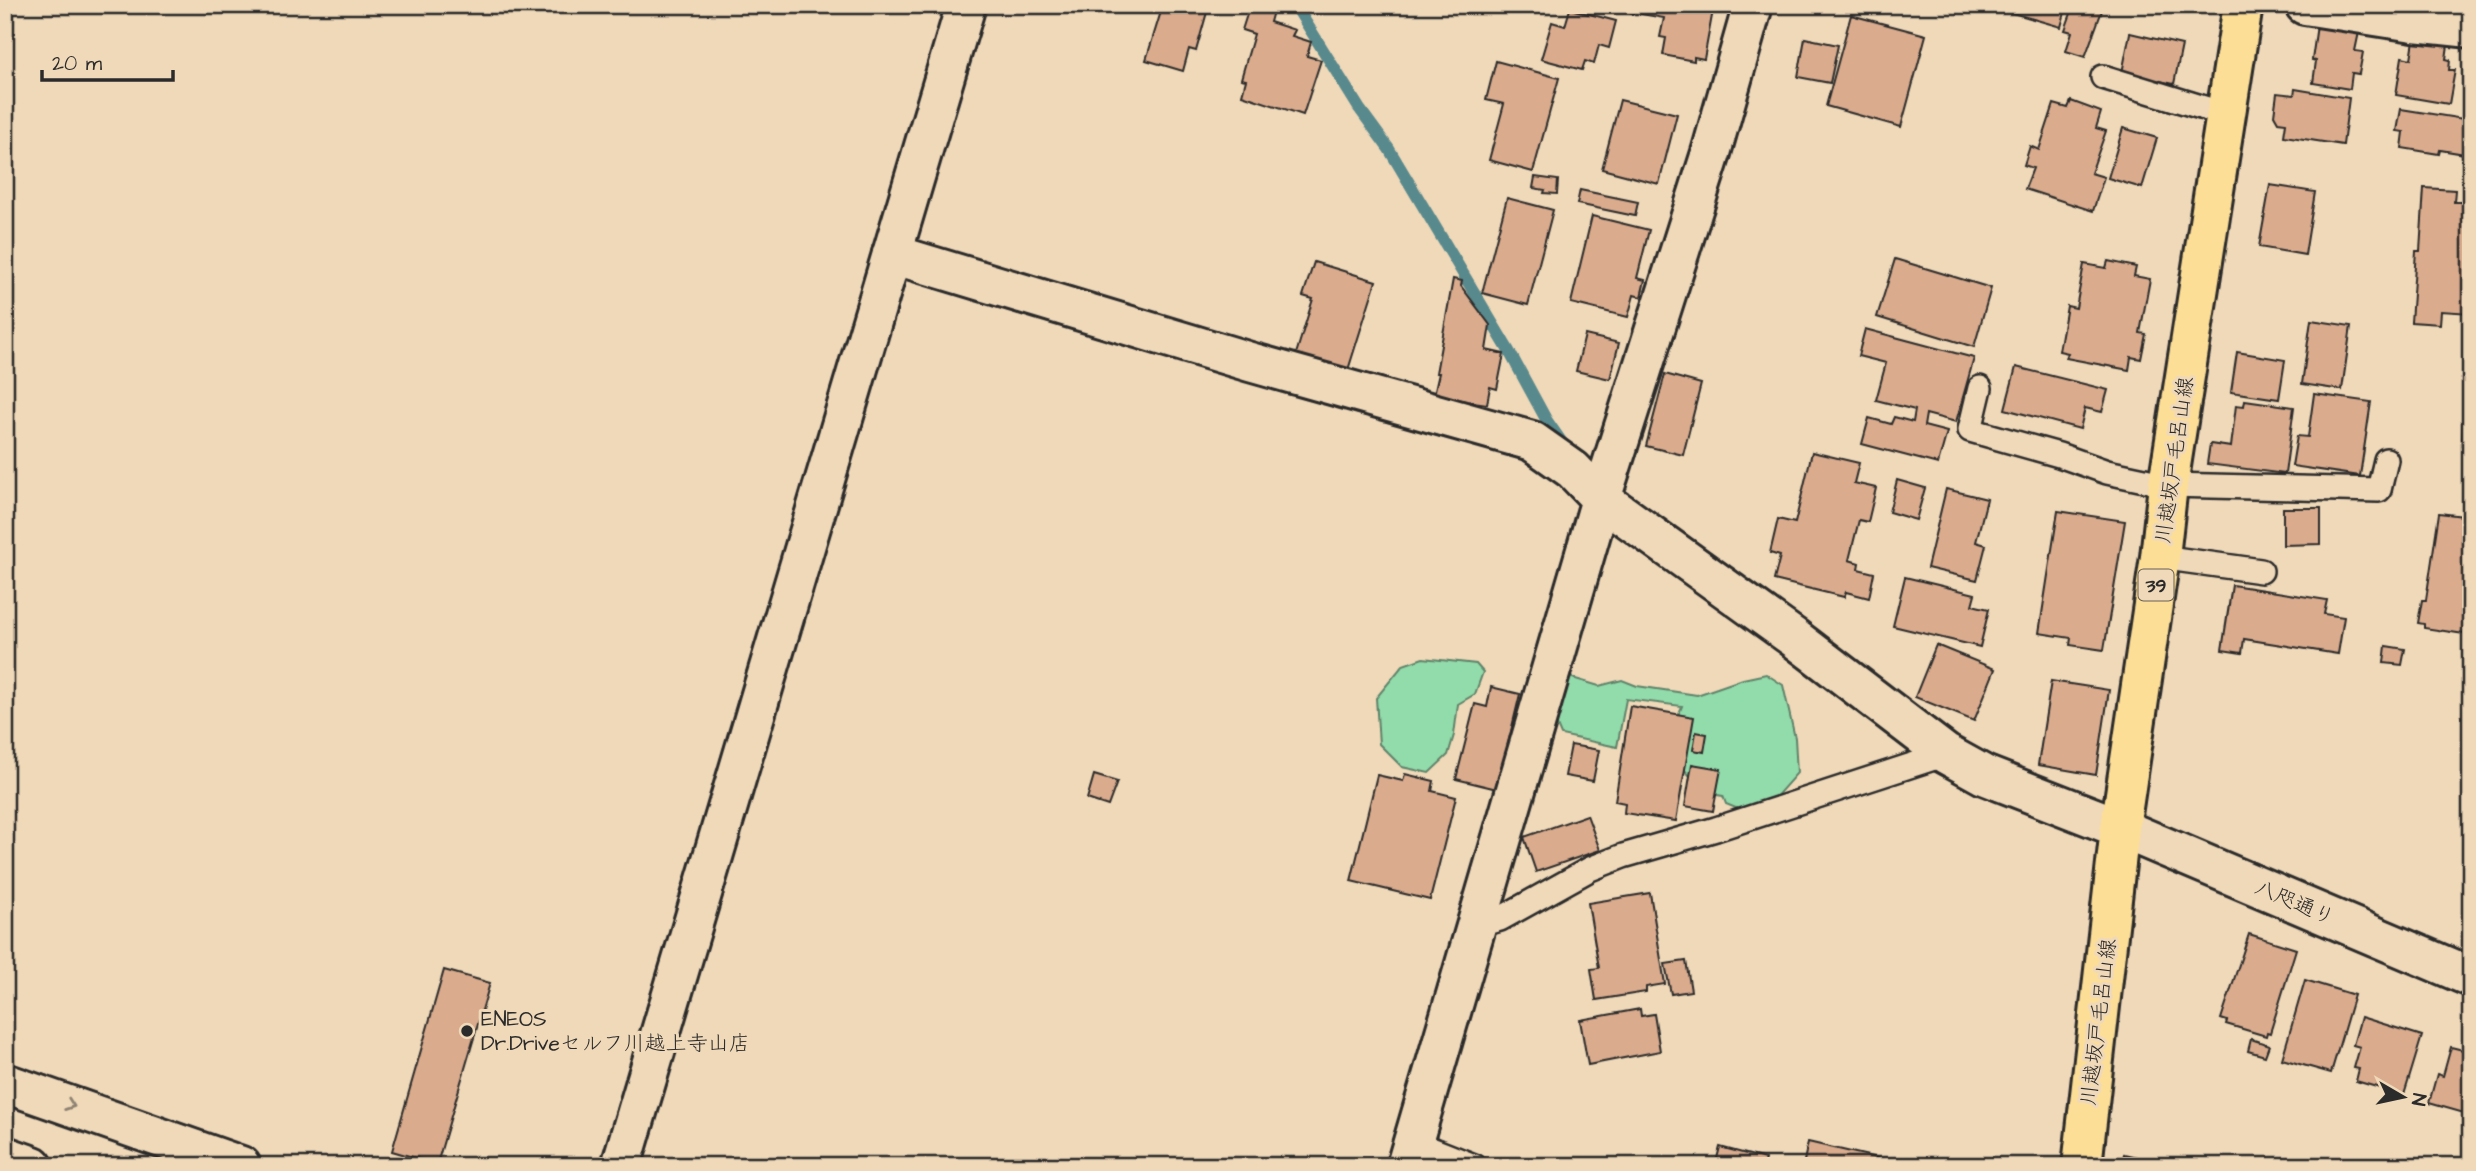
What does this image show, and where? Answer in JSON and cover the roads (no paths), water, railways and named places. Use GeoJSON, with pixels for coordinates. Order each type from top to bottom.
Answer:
{"type":"FeatureCollection","features":[{"type":"Feature","properties":{"kind":"main road","name":"川越坂戸毛呂山線"},"geometry":{"type":"LineString","coordinates":[[2082,1166],[2120,828],[2168,485],[2243,5]]}},
{"type":"Feature","properties":{"kind":"street"},"geometry":{"type":"LineString","coordinates":[[621,1166],[966,5]]}},
{"type":"Feature","properties":{"kind":"street"},"geometry":{"type":"LineString","coordinates":[[1410,1154],[1601,499],[1711,153],[1753,5]]}},
{"type":"Feature","properties":{"kind":"street"},"geometry":{"type":"LineString","coordinates":[[2305,5],[2471,28]]}},
{"type":"Feature","properties":{"kind":"street","name":"八咫通り"},"geometry":{"type":"LineString","coordinates":[[892,254],[1250,362],[1532,441],[1573,470],[1601,499],[1793,637],[1946,754],[1984,775],[2120,828],[2471,977]]}},
{"type":"Feature","properties":{"kind":"street"},"geometry":{"type":"LineString","coordinates":[[5,1083],[241,1166]]}},
{"type":"Feature","properties":{"kind":"street"},"geometry":{"type":"LineString","coordinates":[[5,1156],[33,1166]]}},
{"type":"Feature","properties":{"kind":"lane"},"geometry":{"type":"LineString","coordinates":[[2103,77],[2227,115]]}},
{"type":"Feature","properties":{"kind":"lane"},"geometry":{"type":"LineString","coordinates":[[1980,388],[1970,430],[2059,455],[2107,472],[2168,485],[2378,490],[2386,460]]}},
{"type":"Feature","properties":{"kind":"lane"},"geometry":{"type":"LineString","coordinates":[[2160,557],[2261,571]]}},
{"type":"Feature","properties":{"kind":"lane"},"geometry":{"type":"LineString","coordinates":[[1476,926],[1500,919],[1590,869],[1623,856],[1716,829],[1946,754]]}},
{"type":"Feature","properties":{"kind":"lane"},"geometry":{"type":"LineString","coordinates":[[1410,1154],[1474,1166]]}},
{"type":"Feature","properties":{"kind":"waterway"},"geometry":{"type":"LineString","coordinates":[[1295,5],[1359,108],[1389,149],[1509,351],[1547,421],[1565,447]]}},
{"type":"Feature","properties":{"kind":"place","name":"ENEOS Dr.Driveセルフ川越上寺山店"},"geometry":{"type":"Point","coordinates":[467,1031]}}]}
